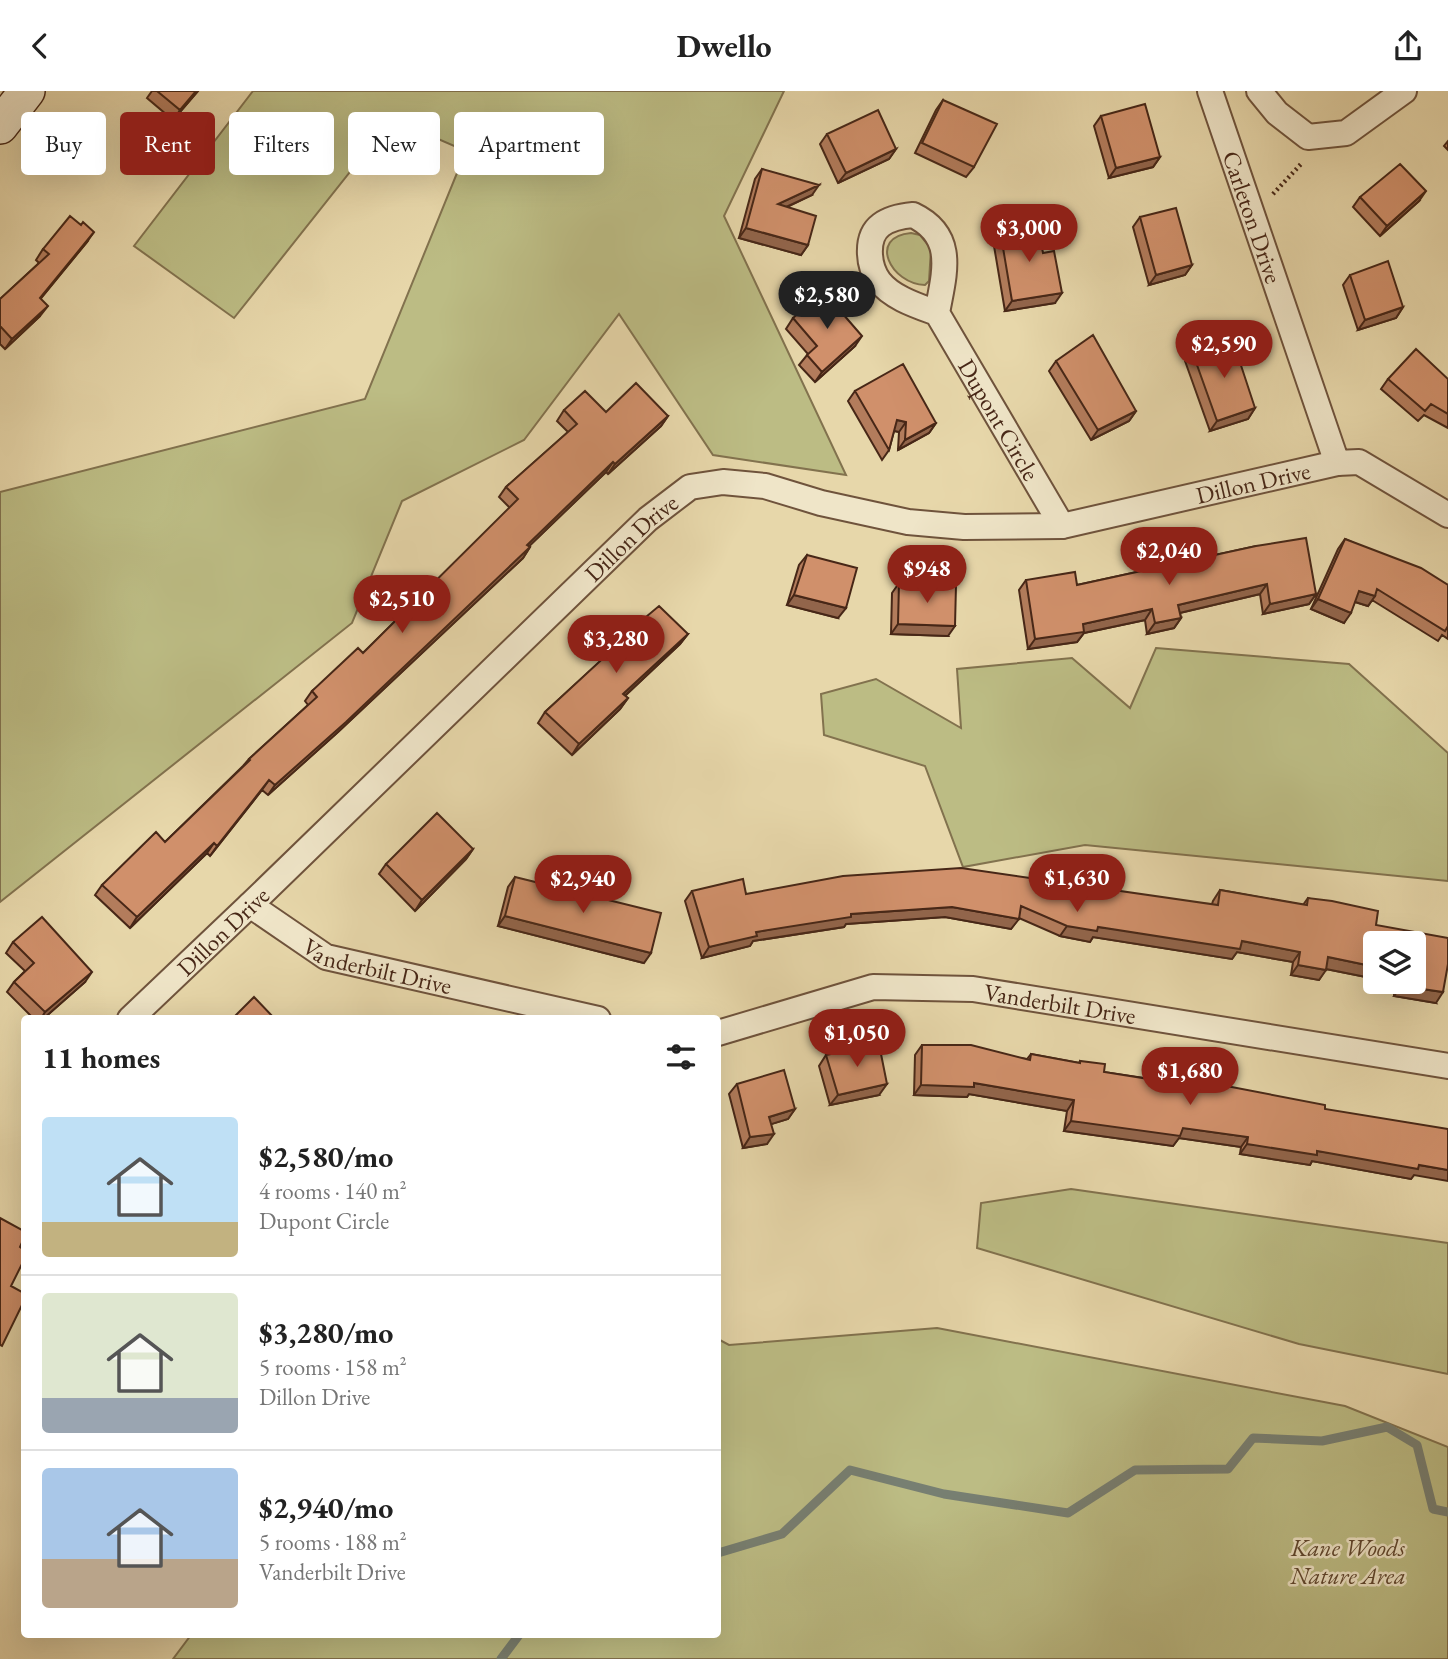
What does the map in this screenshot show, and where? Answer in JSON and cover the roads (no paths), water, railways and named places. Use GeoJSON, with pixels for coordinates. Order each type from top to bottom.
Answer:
{"type":"FeatureCollection","features":[{"type":"Feature","properties":{"kind":"main road"},"geometry":{"type":"LineString","coordinates":[[0,126],[27,91]]}},
{"type":"Feature","properties":{"kind":"street","name":"Carleton Drive"},"geometry":{"type":"LineString","coordinates":[[1210,91],[1337,463]]}},
{"type":"Feature","properties":{"kind":"street"},"geometry":{"type":"LineString","coordinates":[[1259,91],[1276,113],[1308,137],[1346,133],[1404,91]]}},
{"type":"Feature","properties":{"kind":"street","name":"Dupont Circle"},"geometry":{"type":"LineString","coordinates":[[937,313],[1062,526]]}},
{"type":"Feature","properties":{"kind":"street"},"geometry":{"type":"LineString","coordinates":[[1337,463],[1359,462],[1448,515]]}},
{"type":"Feature","properties":{"kind":"street","name":"Dillon Drive"},"geometry":{"type":"LineString","coordinates":[[134,1015],[648,519],[690,487],[723,482],[765,486],[821,503],[908,522],[964,527],[1062,526],[1337,463]]}},
{"type":"Feature","properties":{"kind":"street","name":"Vanderbilt Drive"},"geometry":{"type":"LineString","coordinates":[[250,905],[326,957],[580,1015]]}},
{"type":"Feature","properties":{"kind":"street","name":"Vanderbilt Drive"},"geometry":{"type":"LineString","coordinates":[[721,1032],[873,987],[973,989],[1448,1066]]}},
{"type":"Feature","properties":{"kind":"waterway"},"geometry":{"type":"LineString","coordinates":[[721,1552],[782,1534],[850,1470],[944,1494],[1068,1513],[1135,1470],[1228,1469],[1253,1438],[1322,1441],[1387,1427],[1417,1445],[1433,1509],[1448,1512]]}},
{"type":"Feature","properties":{"kind":"waterway"},"geometry":{"type":"LineString","coordinates":[[501,1659],[517,1638]]}},
{"type":"Feature","properties":{"kind":"park label","name":"Kane Woods Nature Area"},"geometry":{"type":"Point","coordinates":[1348,1561]}}]}
